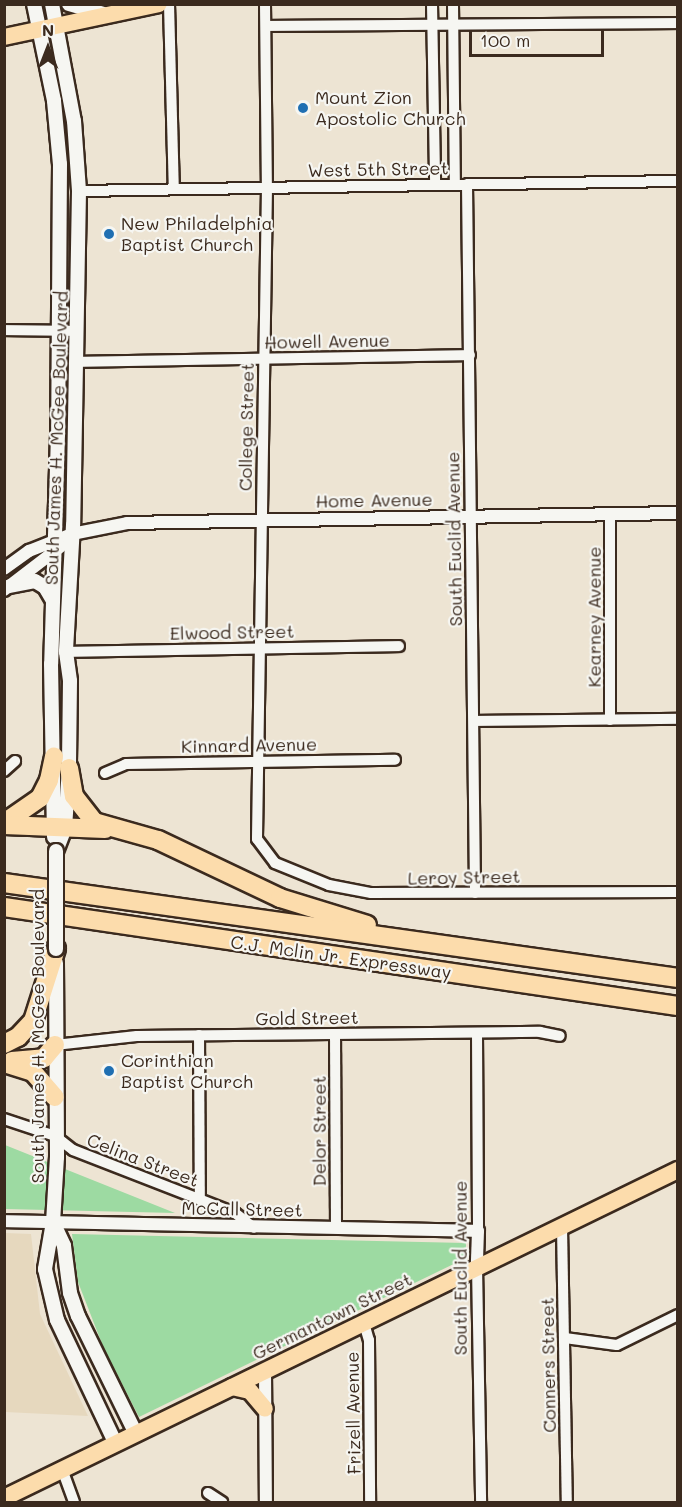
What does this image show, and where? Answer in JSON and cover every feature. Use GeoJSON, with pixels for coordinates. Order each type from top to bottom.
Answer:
{"type":"FeatureCollection","features":[{"type":"Feature","properties":{"kind":"highway"},"geometry":{"type":"LineString","coordinates":[[4,824],[40,798],[61,763]]}},
{"type":"Feature","properties":{"kind":"highway"},"geometry":{"type":"LineString","coordinates":[[61,763],[79,807],[94,822],[166,843],[313,910],[405,938]]}},
{"type":"Feature","properties":{"kind":"highway"},"geometry":{"type":"LineString","coordinates":[[4,824],[112,829]]}},
{"type":"Feature","properties":{"kind":"highway","name":"C.J. Mclin Jr. Expressway"},"geometry":{"type":"LineString","coordinates":[[4,883],[678,978]]}},
{"type":"Feature","properties":{"kind":"highway","name":"C.J. Mclin Jr. Expressway"},"geometry":{"type":"LineString","coordinates":[[4,907],[678,1006]]}},
{"type":"Feature","properties":{"kind":"highway"},"geometry":{"type":"LineString","coordinates":[[4,919],[105,923]]}},
{"type":"Feature","properties":{"kind":"highway"},"geometry":{"type":"LineString","coordinates":[[4,1044],[18,1037],[33,1021],[56,949]]}},
{"type":"Feature","properties":{"kind":"highway"},"geometry":{"type":"LineString","coordinates":[[4,1050],[55,1045]]}},
{"type":"Feature","properties":{"kind":"highway"},"geometry":{"type":"LineString","coordinates":[[4,1062],[44,1058],[55,1045]]}},
{"type":"Feature","properties":{"kind":"highway"},"geometry":{"type":"LineString","coordinates":[[4,1062],[33,1072],[55,1097]]}},
{"type":"Feature","properties":{"kind":"main road","name":"South James H. McGee Boulevard"},"geometry":{"type":"LineString","coordinates":[[34,4],[58,140],[58,332],[55,548],[52,599],[61,763]]}},
{"type":"Feature","properties":{"kind":"main road","name":"South James H. McGee Boulevard"},"geometry":{"type":"LineString","coordinates":[[52,4],[58,25],[74,121],[80,191],[72,534],[66,652],[70,681],[61,763],[56,850],[53,1222],[45,1269],[50,1295],[61,1328],[116,1443]]}},
{"type":"Feature","properties":{"kind":"main road"},"geometry":{"type":"LineString","coordinates":[[69,4],[110,15]]}},
{"type":"Feature","properties":{"kind":"main road"},"geometry":{"type":"LineString","coordinates":[[4,37],[159,4]]}},
{"type":"Feature","properties":{"kind":"main road"},"geometry":{"type":"LineString","coordinates":[[7,588],[34,581],[45,587],[52,599]]}},
{"type":"Feature","properties":{"kind":"main road","name":"Germantown Street"},"geometry":{"type":"LineString","coordinates":[[4,1498],[678,1170]]}},
{"type":"Feature","properties":{"kind":"main road","name":"South James H. McGee Boulevard"},"geometry":{"type":"LineString","coordinates":[[53,1222],[64,1246],[70,1293],[78,1316],[136,1434]]}},
{"type":"Feature","properties":{"kind":"main road"},"geometry":{"type":"LineString","coordinates":[[232,1387],[250,1391],[265,1409]]}},
{"type":"Feature","properties":{"kind":"street"},"geometry":{"type":"LineString","coordinates":[[169,4],[174,189]]}},
{"type":"Feature","properties":{"kind":"street","name":"College Street"},"geometry":{"type":"LineString","coordinates":[[261,849],[254,828],[267,187],[265,4]]}},
{"type":"Feature","properties":{"kind":"street"},"geometry":{"type":"LineString","coordinates":[[432,4],[435,184]]}},
{"type":"Feature","properties":{"kind":"street"},"geometry":{"type":"LineString","coordinates":[[453,4],[454,184]]}},
{"type":"Feature","properties":{"kind":"street"},"geometry":{"type":"LineString","coordinates":[[266,26],[678,23]]}},
{"type":"Feature","properties":{"kind":"street","name":"West 5th Street"},"geometry":{"type":"LineString","coordinates":[[80,191],[678,182]]}},
{"type":"Feature","properties":{"kind":"street","name":"South Euclid Avenue"},"geometry":{"type":"LineString","coordinates":[[467,184],[475,721],[475,893]]}},
{"type":"Feature","properties":{"kind":"street"},"geometry":{"type":"LineString","coordinates":[[4,330],[77,332]]}},
{"type":"Feature","properties":{"kind":"street","name":"Howell Avenue"},"geometry":{"type":"LineString","coordinates":[[75,362],[470,355]]}},
{"type":"Feature","properties":{"kind":"street","name":"Home Avenue"},"geometry":{"type":"LineString","coordinates":[[72,534],[127,523],[678,513]]}},
{"type":"Feature","properties":{"kind":"street","name":"Kearney Avenue"},"geometry":{"type":"LineString","coordinates":[[610,514],[610,720]]}},
{"type":"Feature","properties":{"kind":"street"},"geometry":{"type":"LineString","coordinates":[[7,588],[72,534]]}},
{"type":"Feature","properties":{"kind":"street"},"geometry":{"type":"LineString","coordinates":[[4,569],[29,551],[55,548]]}},
{"type":"Feature","properties":{"kind":"street","name":"Elwood Street"},"geometry":{"type":"LineString","coordinates":[[66,652],[399,646]]}},
{"type":"Feature","properties":{"kind":"street"},"geometry":{"type":"LineString","coordinates":[[475,721],[678,719]]}},
{"type":"Feature","properties":{"kind":"street","name":"Kinnard Avenue"},"geometry":{"type":"LineString","coordinates":[[105,773],[126,764],[395,760]]}},
{"type":"Feature","properties":{"kind":"street"},"geometry":{"type":"LineString","coordinates":[[4,771],[15,761]]}},
{"type":"Feature","properties":{"kind":"street","name":"Leroy Street"},"geometry":{"type":"LineString","coordinates":[[261,849],[284,867],[349,890],[401,895],[678,892]]}},
{"type":"Feature","properties":{"kind":"street","name":"Gold Street"},"geometry":{"type":"LineString","coordinates":[[55,1045],[136,1036],[540,1032],[560,1036]]}},
{"type":"Feature","properties":{"kind":"street","name":"Delor Street"},"geometry":{"type":"LineString","coordinates":[[335,1034],[336,1228]]}},
{"type":"Feature","properties":{"kind":"street","name":"South Euclid Avenue"},"geometry":{"type":"LineString","coordinates":[[477,1034],[477,1266],[481,1503]]}},
{"type":"Feature","properties":{"kind":"street"},"geometry":{"type":"LineString","coordinates":[[199,1035],[200,1200]]}},
{"type":"Feature","properties":{"kind":"street","name":"Celina Street"},"geometry":{"type":"LineString","coordinates":[[4,1119],[55,1136],[73,1150],[235,1213],[254,1228]]}},
{"type":"Feature","properties":{"kind":"street","name":"McCall Street"},"geometry":{"type":"LineString","coordinates":[[4,1221],[478,1231]]}},
{"type":"Feature","properties":{"kind":"street","name":"Conners Street"},"geometry":{"type":"LineString","coordinates":[[562,1227],[567,1503]]}},
{"type":"Feature","properties":{"kind":"street"},"geometry":{"type":"LineString","coordinates":[[565,1338],[617,1346],[678,1316]]}},
{"type":"Feature","properties":{"kind":"street","name":"Frizell Avenue"},"geometry":{"type":"LineString","coordinates":[[364,1323],[369,1340],[370,1503]]}},
{"type":"Feature","properties":{"kind":"street"},"geometry":{"type":"LineString","coordinates":[[265,1371],[266,1503]]}},
{"type":"Feature","properties":{"kind":"street"},"geometry":{"type":"LineString","coordinates":[[62,1468],[74,1503]]}},
{"type":"Feature","properties":{"kind":"street"},"geometry":{"type":"LineString","coordinates":[[208,1494],[222,1503]]}},
{"type":"Feature","properties":{"kind":"shaded area"},"geometry":{"type":"Polygon","coordinates":[[[5,1233],[31,1234],[40,1314],[88,1416],[5,1412],[5,1233]]]}},
{"type":"Feature","properties":{"kind":"green space"},"geometry":{"type":"Polygon","coordinates":[[[5,1145],[175,1213],[5,1209],[5,1145]]]}},
{"type":"Feature","properties":{"kind":"green space"},"geometry":{"type":"Polygon","coordinates":[[[72,1234],[466,1243],[466,1258],[139,1417],[104,1349],[78,1282],[72,1234]]]}},
{"type":"Feature","properties":{"kind":"place","name":"Mount Zion Apostolic Church"},"geometry":{"type":"Point","coordinates":[303,108]}},
{"type":"Feature","properties":{"kind":"place","name":"New Philadelphia Baptist Church"},"geometry":{"type":"Point","coordinates":[109,234]}},
{"type":"Feature","properties":{"kind":"place","name":"Corinthian Baptist Church"},"geometry":{"type":"Point","coordinates":[109,1071]}}]}
